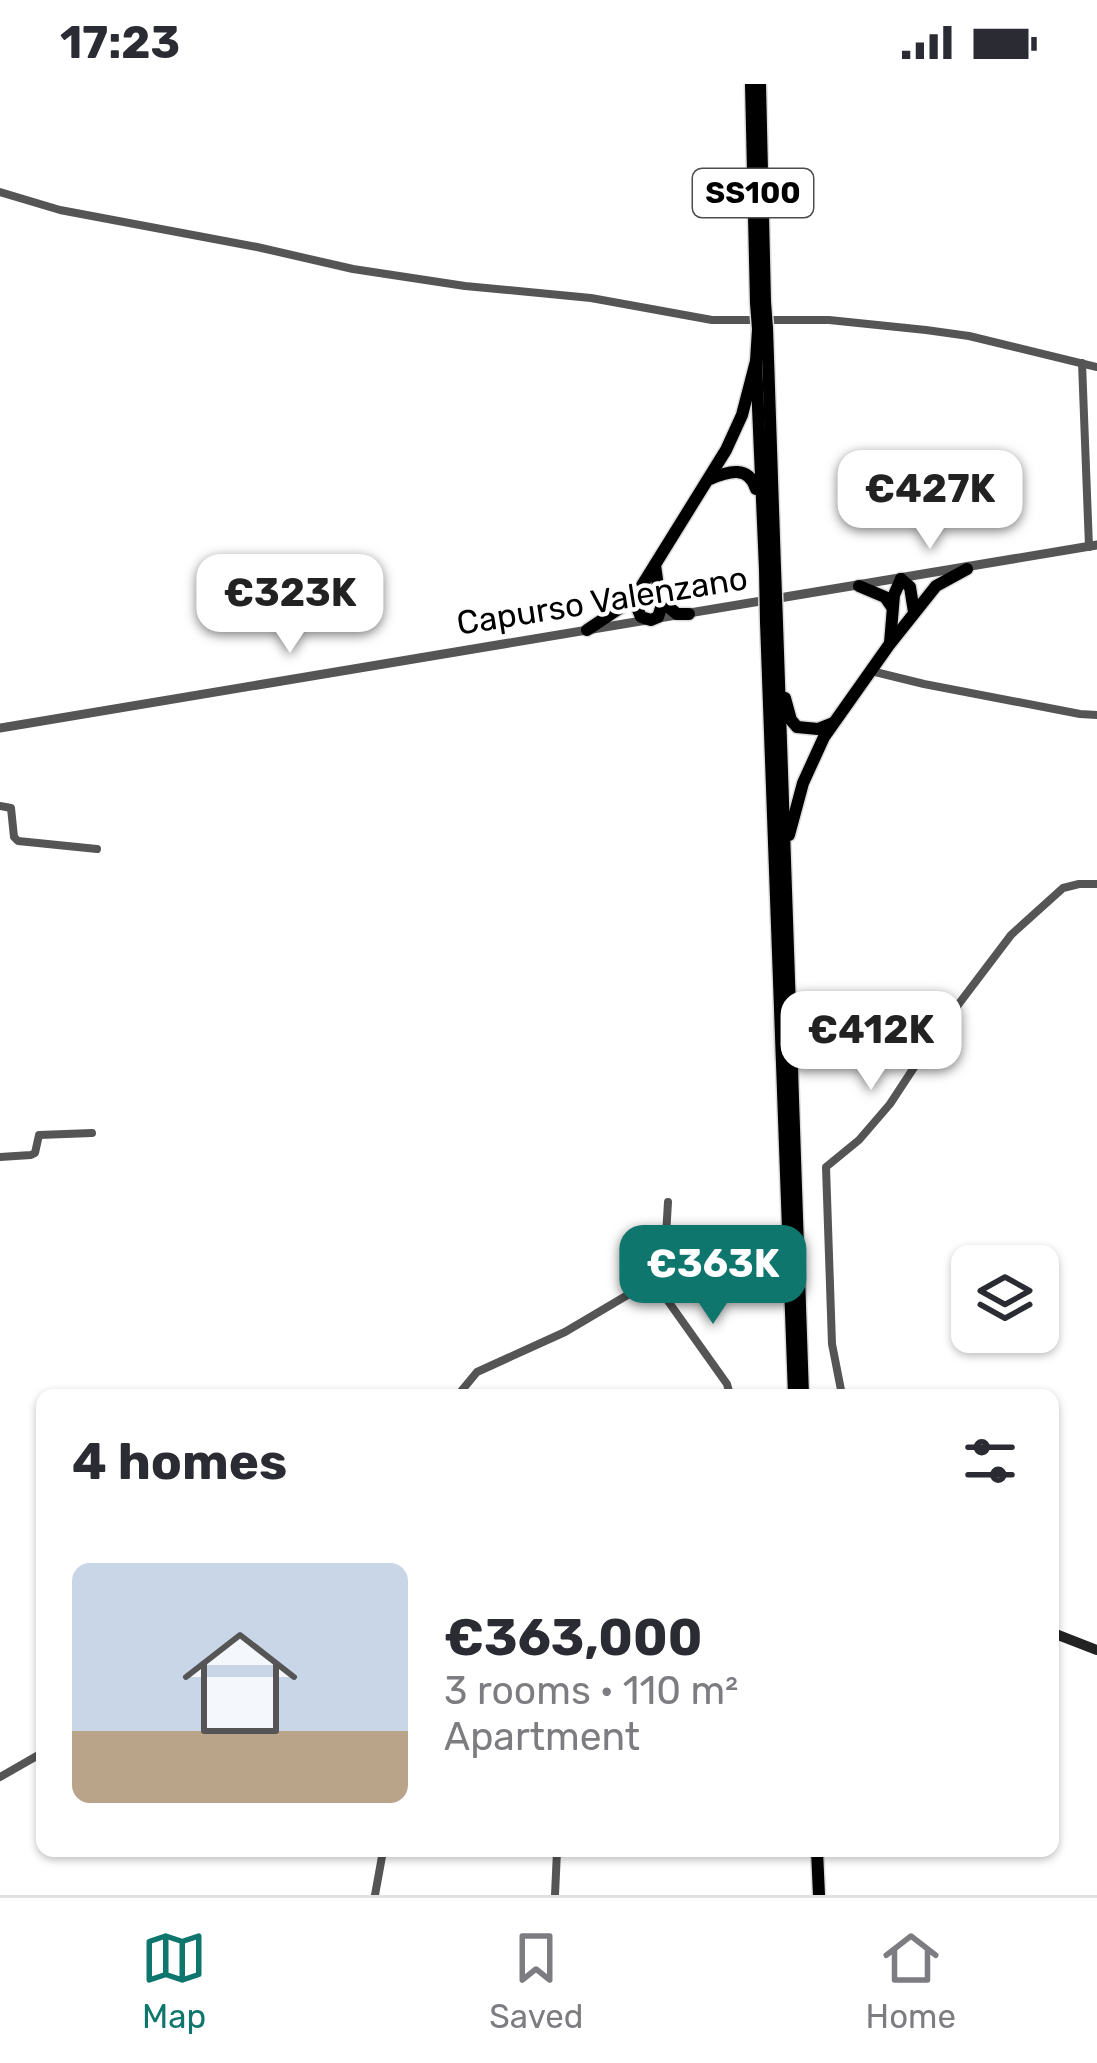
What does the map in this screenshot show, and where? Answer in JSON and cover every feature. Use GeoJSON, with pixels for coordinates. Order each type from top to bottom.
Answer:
{"type":"FeatureCollection","features":[{"type":"Feature","properties":{"kind":"highway","name":"SS100"},"geometry":{"type":"LineString","coordinates":[[751,84],[768,564]]}},
{"type":"Feature","properties":{"kind":"highway","name":"SS100"},"geometry":{"type":"LineString","coordinates":[[760,84],[761,302]]}},
{"type":"Feature","properties":{"kind":"highway","name":"SS100"},"geometry":{"type":"LineString","coordinates":[[587,630],[638,592],[709,480],[742,415],[762,328]]}},
{"type":"Feature","properties":{"kind":"highway","name":"SS100"},"geometry":{"type":"LineString","coordinates":[[756,361],[771,623],[794,1389]]}},
{"type":"Feature","properties":{"kind":"highway","name":"SS100"},"geometry":{"type":"LineString","coordinates":[[709,480],[730,471],[754,480],[768,564]]}},
{"type":"Feature","properties":{"kind":"highway"},"geometry":{"type":"LineString","coordinates":[[655,564],[660,599],[677,614],[688,614]]}},
{"type":"Feature","properties":{"kind":"highway","name":"SS100"},"geometry":{"type":"LineString","coordinates":[[784,854],[803,783],[834,722],[936,586],[967,569]]}},
{"type":"Feature","properties":{"kind":"highway"},"geometry":{"type":"LineString","coordinates":[[889,645],[892,607],[901,579],[910,587],[914,613]]}},
{"type":"Feature","properties":{"kind":"highway"},"geometry":{"type":"LineString","coordinates":[[859,586],[885,597],[892,607]]}},
{"type":"Feature","properties":{"kind":"highway"},"geometry":{"type":"LineString","coordinates":[[638,592],[638,610],[651,620],[658,617],[660,599]]}},
{"type":"Feature","properties":{"kind":"highway","name":"SS100"},"geometry":{"type":"LineString","coordinates":[[771,623],[778,648],[803,1389]]}},
{"type":"Feature","properties":{"kind":"highway"},"geometry":{"type":"LineString","coordinates":[[778,648],[791,720],[807,730],[834,722]]}},
{"type":"Feature","properties":{"kind":"highway"},"geometry":{"type":"LineString","coordinates":[[814,1857],[816,1895]]}},
{"type":"Feature","properties":{"kind":"main road"},"geometry":{"type":"LineString","coordinates":[[1059,1635],[1097,1650]]}},
{"type":"Feature","properties":{"kind":"street"},"geometry":{"type":"LineString","coordinates":[[0,192],[60,210],[353,269],[591,298],[712,320],[830,320],[926,330],[1097,367]]}},
{"type":"Feature","properties":{"kind":"street"},"geometry":{"type":"LineString","coordinates":[[1082,363],[1093,546]]}},
{"type":"Feature","properties":{"kind":"street","name":"Capurso Valenzano"},"geometry":{"type":"LineString","coordinates":[[0,728],[1093,546]]}},
{"type":"Feature","properties":{"kind":"street"},"geometry":{"type":"LineString","coordinates":[[871,671],[1097,715]]}},
{"type":"Feature","properties":{"kind":"street"},"geometry":{"type":"LineString","coordinates":[[0,806],[11,808],[18,842],[97,849]]}},
{"type":"Feature","properties":{"kind":"street"},"geometry":{"type":"LineString","coordinates":[[841,1389],[832,1344],[826,1166],[890,1104],[1011,935],[1063,888],[1097,884]]}},
{"type":"Feature","properties":{"kind":"street"},"geometry":{"type":"LineString","coordinates":[[0,1157],[32,1155],[39,1135],[92,1133]]}},
{"type":"Feature","properties":{"kind":"street"},"geometry":{"type":"LineString","coordinates":[[463,1389],[477,1372],[565,1332],[653,1280],[664,1269],[668,1202]]}},
{"type":"Feature","properties":{"kind":"street"},"geometry":{"type":"LineString","coordinates":[[653,1280],[728,1389]]}},
{"type":"Feature","properties":{"kind":"street"},"geometry":{"type":"LineString","coordinates":[[0,1777],[36,1756]]}},
{"type":"Feature","properties":{"kind":"street"},"geometry":{"type":"LineString","coordinates":[[375,1895],[382,1857]]}},
{"type":"Feature","properties":{"kind":"street"},"geometry":{"type":"LineString","coordinates":[[556,1857],[556,1895]]}}]}
